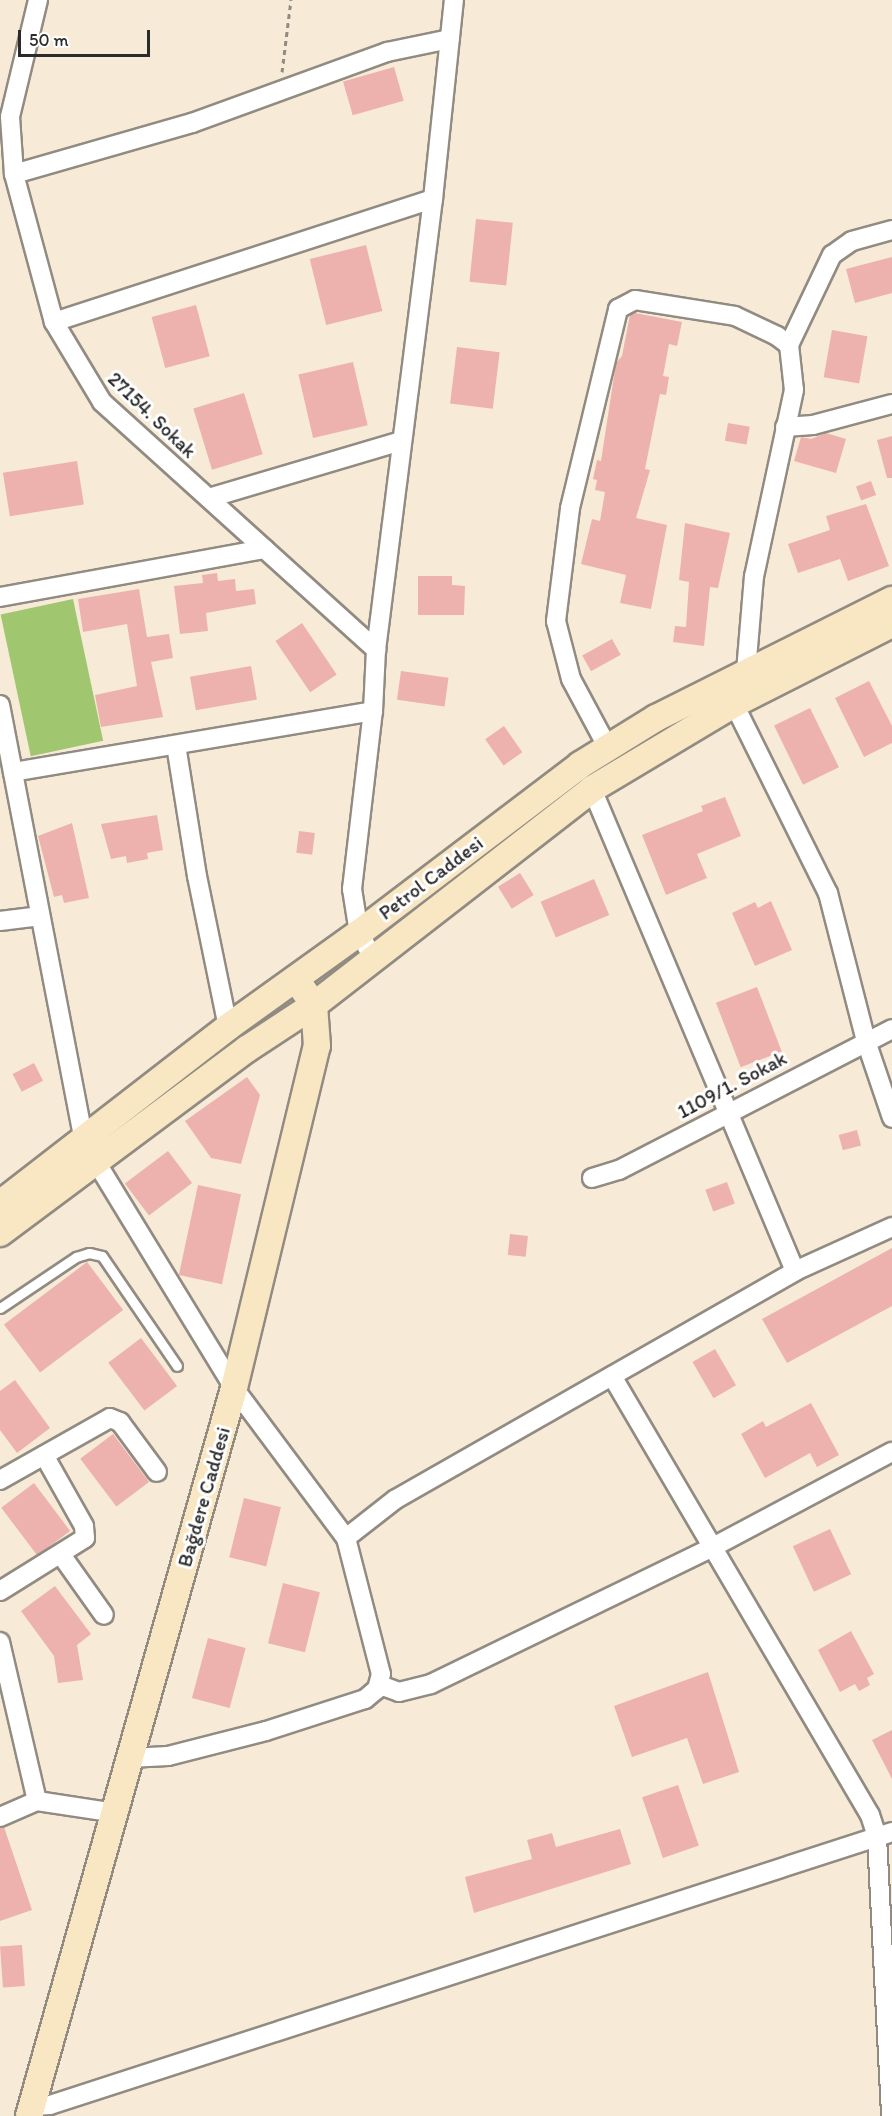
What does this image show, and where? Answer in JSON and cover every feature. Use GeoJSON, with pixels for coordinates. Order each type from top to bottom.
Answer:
{"type":"FeatureCollection","features":[{"type":"Feature","properties":{"kind":"main road","name":"Petrol Caddesi"},"geometry":{"type":"LineString","coordinates":[[0,1204],[89,1152],[228,1027],[608,748],[746,671],[891,609]]}},
{"type":"Feature","properties":{"kind":"main road"},"geometry":{"type":"LineString","coordinates":[[0,1233],[89,1152],[314,1005],[592,789],[891,609]]}},
{"type":"Feature","properties":{"kind":"main road"},"geometry":{"type":"LineString","coordinates":[[296,979],[314,1005]]}},
{"type":"Feature","properties":{"kind":"main road","name":"Bağdere Caddesi"},"geometry":{"type":"LineString","coordinates":[[40,2111],[60,2016],[129,1758],[234,1388],[317,1046],[314,1005]]}},
{"type":"Feature","properties":{"kind":"street","name":"27154. Sokak"},"geometry":{"type":"LineString","coordinates":[[38,0],[10,117],[14,174],[54,322],[85,380],[102,402],[376,650]]}},
{"type":"Feature","properties":{"kind":"street"},"geometry":{"type":"LineString","coordinates":[[374,958],[359,933],[352,889],[373,711],[376,650],[434,199],[454,0]]}},
{"type":"Feature","properties":{"kind":"street"},"geometry":{"type":"LineString","coordinates":[[14,174],[192,123],[387,52],[450,39]]}},
{"type":"Feature","properties":{"kind":"street"},"geometry":{"type":"LineString","coordinates":[[54,322],[434,199]]}},
{"type":"Feature","properties":{"kind":"street"},"geometry":{"type":"LineString","coordinates":[[746,671],[754,576],[794,390],[789,345],[832,255],[852,242],[892,230]]}},
{"type":"Feature","properties":{"kind":"street"},"geometry":{"type":"LineString","coordinates":[[608,748],[571,679],[556,621],[570,508],[618,309],[635,300],[735,316],[777,336],[789,345]]}},
{"type":"Feature","properties":{"kind":"street"},"geometry":{"type":"LineString","coordinates":[[785,427],[813,424],[892,404]]}},
{"type":"Feature","properties":{"kind":"street"},"geometry":{"type":"LineString","coordinates":[[208,498],[402,441]]}},
{"type":"Feature","properties":{"kind":"street"},"geometry":{"type":"LineString","coordinates":[[0,597],[265,549]]}},
{"type":"Feature","properties":{"kind":"street"},"geometry":{"type":"LineString","coordinates":[[734,704],[828,893],[866,1041],[892,1118]]}},
{"type":"Feature","properties":{"kind":"street"},"geometry":{"type":"LineString","coordinates":[[0,705],[39,916],[89,1152],[234,1388],[346,1538],[381,1674],[380,1685],[365,1699],[266,1731],[168,1756],[129,1758]]}},
{"type":"Feature","properties":{"kind":"street"},"geometry":{"type":"LineString","coordinates":[[13,772],[373,711]]}},
{"type":"Feature","properties":{"kind":"street"},"geometry":{"type":"LineString","coordinates":[[176,745],[197,876],[228,1027]]}},
{"type":"Feature","properties":{"kind":"street"},"geometry":{"type":"LineString","coordinates":[[592,789],[726,1113],[795,1271]]}},
{"type":"Feature","properties":{"kind":"street"},"geometry":{"type":"LineString","coordinates":[[0,921],[39,916]]}},
{"type":"Feature","properties":{"kind":"street","name":"1109/1. Sokak"},"geometry":{"type":"LineString","coordinates":[[592,1178],[619,1170],[892,1029]]}},
{"type":"Feature","properties":{"kind":"street"},"geometry":{"type":"LineString","coordinates":[[346,1538],[396,1498],[795,1271],[892,1227]]}},
{"type":"Feature","properties":{"kind":"street"},"geometry":{"type":"LineString","coordinates":[[612,1376],[870,1815],[884,1834],[891,2116]]}},
{"type":"Feature","properties":{"kind":"street"},"geometry":{"type":"LineString","coordinates":[[0,1480],[114,1418],[157,1472]]}},
{"type":"Feature","properties":{"kind":"street"},"geometry":{"type":"LineString","coordinates":[[380,1685],[399,1692],[431,1684],[713,1547],[892,1452]]}},
{"type":"Feature","properties":{"kind":"street"},"geometry":{"type":"LineString","coordinates":[[0,1591],[62,1556],[83,1541],[85,1530],[44,1455]]}},
{"type":"Feature","properties":{"kind":"street"},"geometry":{"type":"LineString","coordinates":[[62,1556],[104,1615]]}},
{"type":"Feature","properties":{"kind":"street"},"geometry":{"type":"LineString","coordinates":[[0,1642],[37,1801]]}},
{"type":"Feature","properties":{"kind":"street"},"geometry":{"type":"LineString","coordinates":[[0,1817],[37,1801],[115,1813]]}},
{"type":"Feature","properties":{"kind":"street"},"geometry":{"type":"LineString","coordinates":[[40,2111],[884,1834]]}},
{"type":"Feature","properties":{"kind":"lane"},"geometry":{"type":"LineString","coordinates":[[0,1308],[76,1257],[89,1253],[102,1256],[177,1366]]}},
{"type":"Feature","properties":{"kind":"path"},"geometry":{"type":"LineString","coordinates":[[279,91],[291,0]]}},
{"type":"Feature","properties":{"kind":"green space"},"geometry":{"type":"Polygon","coordinates":[[[73,599],[103,741],[31,756],[1,614],[73,599]]]}},
{"type":"Feature","properties":{"kind":"building"},"geometry":{"type":"Polygon","coordinates":[[[394,67],[404,101],[353,115],[343,82],[394,67]]]}},
{"type":"Feature","properties":{"kind":"building"},"geometry":{"type":"Polygon","coordinates":[[[476,219],[513,223],[506,286],[469,282],[476,219]]]}},
{"type":"Feature","properties":{"kind":"building"},"geometry":{"type":"Polygon","coordinates":[[[366,245],[382,311],[326,325],[310,259],[366,245]]]}},
{"type":"Feature","properties":{"kind":"building"},"geometry":{"type":"Polygon","coordinates":[[[892,257],[892,293],[855,303],[846,269],[892,257]]]}},
{"type":"Feature","properties":{"kind":"building"},"geometry":{"type":"Polygon","coordinates":[[[196,305],[210,356],[165,368],[152,317],[196,305]]]}},
{"type":"Feature","properties":{"kind":"building"},"geometry":{"type":"Polygon","coordinates":[[[635,313],[682,322],[677,346],[669,344],[663,376],[669,377],[666,395],[660,394],[645,469],[650,470],[636,518],[667,525],[651,609],[620,603],[626,575],[581,564],[592,519],[600,521],[605,492],[595,490],[597,480],[593,479],[597,460],[601,461],[616,363],[622,356],[630,315],[635,313]]]}},
{"type":"Feature","properties":{"kind":"building"},"geometry":{"type":"Polygon","coordinates":[[[832,330],[867,336],[859,384],[824,377],[832,330]]]}},
{"type":"Feature","properties":{"kind":"building"},"geometry":{"type":"Polygon","coordinates":[[[457,347],[500,352],[493,409],[450,404],[457,347]]]}},
{"type":"Feature","properties":{"kind":"building"},"geometry":{"type":"Polygon","coordinates":[[[353,362],[368,425],[313,438],[298,375],[353,362]]]}},
{"type":"Feature","properties":{"kind":"building"},"geometry":{"type":"Polygon","coordinates":[[[244,393],[263,454],[212,470],[193,408],[244,393]]]}},
{"type":"Feature","properties":{"kind":"building"},"geometry":{"type":"Polygon","coordinates":[[[728,423],[750,427],[747,445],[725,441],[728,423]]]}},
{"type":"Feature","properties":{"kind":"building"},"geometry":{"type":"Polygon","coordinates":[[[826,433],[846,439],[836,473],[794,461],[801,437],[811,439],[826,433]]]}},
{"type":"Feature","properties":{"kind":"building"},"geometry":{"type":"Polygon","coordinates":[[[892,436],[892,478],[887,478],[877,440],[892,436]]]}},
{"type":"Feature","properties":{"kind":"building"},"geometry":{"type":"Polygon","coordinates":[[[77,461],[84,504],[10,516],[3,473],[77,461]]]}},
{"type":"Feature","properties":{"kind":"building"},"geometry":{"type":"Polygon","coordinates":[[[871,481],[876,495],[861,501],[856,486],[871,481]]]}},
{"type":"Feature","properties":{"kind":"building"},"geometry":{"type":"Polygon","coordinates":[[[866,504],[889,566],[848,581],[840,559],[798,573],[788,544],[830,530],[826,516],[866,504]]]}},
{"type":"Feature","properties":{"kind":"building"},"geometry":{"type":"Polygon","coordinates":[[[685,523],[730,533],[718,588],[710,587],[704,646],[673,642],[675,626],[686,627],[689,582],[679,580],[685,523]]]}},
{"type":"Feature","properties":{"kind":"building"},"geometry":{"type":"Polygon","coordinates":[[[217,573],[218,581],[235,579],[236,591],[254,589],[256,604],[206,613],[208,631],[180,634],[174,586],[203,583],[202,575],[217,573]]]}},
{"type":"Feature","properties":{"kind":"building"},"geometry":{"type":"Polygon","coordinates":[[[418,576],[452,576],[452,585],[465,586],[464,615],[418,615],[418,576]]]}},
{"type":"Feature","properties":{"kind":"building"},"geometry":{"type":"Polygon","coordinates":[[[139,589],[147,637],[169,634],[173,658],[151,662],[163,717],[101,727],[95,695],[137,686],[127,624],[83,632],[78,599],[139,589]]]}},
{"type":"Feature","properties":{"kind":"building"},"geometry":{"type":"Polygon","coordinates":[[[302,623],[337,674],[310,692],[275,641],[302,623]]]}},
{"type":"Feature","properties":{"kind":"building"},"geometry":{"type":"Polygon","coordinates":[[[612,639],[621,655],[591,671],[582,655],[612,639]]]}},
{"type":"Feature","properties":{"kind":"building"},"geometry":{"type":"Polygon","coordinates":[[[251,666],[257,699],[196,710],[190,677],[251,666]]]}},
{"type":"Feature","properties":{"kind":"building"},"geometry":{"type":"Polygon","coordinates":[[[401,671],[449,678],[444,706],[397,700],[401,671]]]}},
{"type":"Feature","properties":{"kind":"building"},"geometry":{"type":"Polygon","coordinates":[[[869,681],[892,726],[892,743],[864,757],[835,698],[869,681]]]}},
{"type":"Feature","properties":{"kind":"building"},"geometry":{"type":"Polygon","coordinates":[[[810,708],[839,767],[803,785],[774,726],[810,708]]]}},
{"type":"Feature","properties":{"kind":"building"},"geometry":{"type":"Polygon","coordinates":[[[504,726],[522,752],[504,765],[485,739],[504,726]]]}},
{"type":"Feature","properties":{"kind":"building"},"geometry":{"type":"Polygon","coordinates":[[[725,797],[741,836],[697,854],[707,878],[666,895],[642,835],[703,811],[701,806],[725,797]]]}},
{"type":"Feature","properties":{"kind":"building"},"geometry":{"type":"Polygon","coordinates":[[[157,815],[163,850],[147,853],[148,859],[127,863],[126,856],[111,859],[101,824],[157,815]]]}},
{"type":"Feature","properties":{"kind":"building"},"geometry":{"type":"Polygon","coordinates":[[[72,823],[89,898],[64,903],[62,895],[54,897],[38,836],[72,823]]]}},
{"type":"Feature","properties":{"kind":"building"},"geometry":{"type":"Polygon","coordinates":[[[299,831],[315,833],[312,855],[296,853],[299,831]]]}},
{"type":"Feature","properties":{"kind":"building"},"geometry":{"type":"Polygon","coordinates":[[[520,873],[534,895],[512,909],[498,887],[520,873]]]}},
{"type":"Feature","properties":{"kind":"building"},"geometry":{"type":"Polygon","coordinates":[[[594,879],[609,915],[556,938],[541,902],[594,879]]]}},
{"type":"Feature","properties":{"kind":"building"},"geometry":{"type":"Polygon","coordinates":[[[771,901],[792,950],[755,966],[732,913],[755,902],[758,908],[771,901]]]}},
{"type":"Feature","properties":{"kind":"building"},"geometry":{"type":"Polygon","coordinates":[[[757,987],[782,1051],[741,1067],[716,1003],[757,987]]]}},
{"type":"Feature","properties":{"kind":"building"},"geometry":{"type":"Polygon","coordinates":[[[34,1063],[43,1081],[22,1092],[13,1074],[34,1063]]]}},
{"type":"Feature","properties":{"kind":"building"},"geometry":{"type":"Polygon","coordinates":[[[247,1077],[260,1095],[241,1164],[211,1158],[185,1121],[247,1077]]]}},
{"type":"Feature","properties":{"kind":"building"},"geometry":{"type":"Polygon","coordinates":[[[857,1130],[861,1145],[843,1150],[839,1135],[857,1130]]]}},
{"type":"Feature","properties":{"kind":"building"},"geometry":{"type":"Polygon","coordinates":[[[168,1151],[192,1183],[149,1215],[125,1183],[168,1151]]]}},
{"type":"Feature","properties":{"kind":"building"},"geometry":{"type":"Polygon","coordinates":[[[727,1182],[735,1204],[713,1211],[705,1190],[727,1182]]]}},
{"type":"Feature","properties":{"kind":"building"},"geometry":{"type":"Polygon","coordinates":[[[198,1185],[241,1194],[222,1284],[179,1275],[198,1185]]]}},
{"type":"Feature","properties":{"kind":"building"},"geometry":{"type":"Polygon","coordinates":[[[510,1234],[528,1236],[526,1257],[508,1255],[510,1234]]]}},
{"type":"Feature","properties":{"kind":"building"},"geometry":{"type":"Polygon","coordinates":[[[892,1248],[892,1306],[787,1363],[762,1319],[892,1248]]]}},
{"type":"Feature","properties":{"kind":"building"},"geometry":{"type":"Polygon","coordinates":[[[87,1262],[123,1310],[40,1373],[4,1325],[87,1262]]]}},
{"type":"Feature","properties":{"kind":"building"},"geometry":{"type":"Polygon","coordinates":[[[141,1338],[177,1386],[144,1411],[108,1363],[141,1338]]]}},
{"type":"Feature","properties":{"kind":"building"},"geometry":{"type":"Polygon","coordinates":[[[715,1349],[736,1385],[713,1398],[692,1362],[715,1349]]]}},
{"type":"Feature","properties":{"kind":"building"},"geometry":{"type":"Polygon","coordinates":[[[15,1380],[50,1428],[17,1453],[0,1430],[0,1391],[15,1380]]]}},
{"type":"Feature","properties":{"kind":"building"},"geometry":{"type":"Polygon","coordinates":[[[811,1403],[839,1455],[817,1467],[810,1453],[765,1478],[741,1434],[763,1421],[766,1427],[811,1403]]]}},
{"type":"Feature","properties":{"kind":"building"},"geometry":{"type":"Polygon","coordinates":[[[113,1434],[149,1482],[116,1507],[80,1459],[113,1434]]]}},
{"type":"Feature","properties":{"kind":"building"},"geometry":{"type":"Polygon","coordinates":[[[34,1483],[70,1531],[37,1556],[1,1508],[34,1483]]]}},
{"type":"Feature","properties":{"kind":"building"},"geometry":{"type":"Polygon","coordinates":[[[244,1498],[281,1507],[266,1566],[229,1557],[244,1498]]]}},
{"type":"Feature","properties":{"kind":"building"},"geometry":{"type":"Polygon","coordinates":[[[830,1529],[851,1574],[814,1592],[793,1546],[830,1529]]]}},
{"type":"Feature","properties":{"kind":"building"},"geometry":{"type":"Polygon","coordinates":[[[283,1583],[320,1592],[305,1652],[268,1643],[283,1583]]]}},
{"type":"Feature","properties":{"kind":"building"},"geometry":{"type":"Polygon","coordinates":[[[55,1586],[91,1634],[77,1645],[83,1680],[58,1683],[54,1656],[21,1611],[55,1586]]]}},
{"type":"Feature","properties":{"kind":"building"},"geometry":{"type":"Polygon","coordinates":[[[851,1631],[874,1674],[867,1678],[870,1685],[859,1691],[855,1684],[840,1692],[818,1650],[851,1631]]]}},
{"type":"Feature","properties":{"kind":"building"},"geometry":{"type":"Polygon","coordinates":[[[208,1638],[246,1648],[230,1708],[192,1698],[208,1638]]]}},
{"type":"Feature","properties":{"kind":"building"},"geometry":{"type":"Polygon","coordinates":[[[708,1672],[739,1772],[703,1784],[687,1738],[632,1757],[614,1706],[708,1672]]]}},
{"type":"Feature","properties":{"kind":"building"},"geometry":{"type":"Polygon","coordinates":[[[892,1730],[892,1779],[872,1740],[892,1730]]]}},
{"type":"Feature","properties":{"kind":"building"},"geometry":{"type":"Polygon","coordinates":[[[678,1785],[699,1846],[663,1858],[642,1797],[678,1785]]]}},
{"type":"Feature","properties":{"kind":"building"},"geometry":{"type":"Polygon","coordinates":[[[4,1827],[32,1910],[0,1921],[0,1828],[4,1827]]]}},
{"type":"Feature","properties":{"kind":"building"},"geometry":{"type":"Polygon","coordinates":[[[620,1829],[631,1864],[474,1913],[465,1877],[532,1859],[527,1840],[552,1833],[556,1847],[620,1829]]]}},
{"type":"Feature","properties":{"kind":"building"},"geometry":{"type":"Polygon","coordinates":[[[22,1945],[25,1986],[3,1987],[0,1947],[22,1945]]]}}]}
